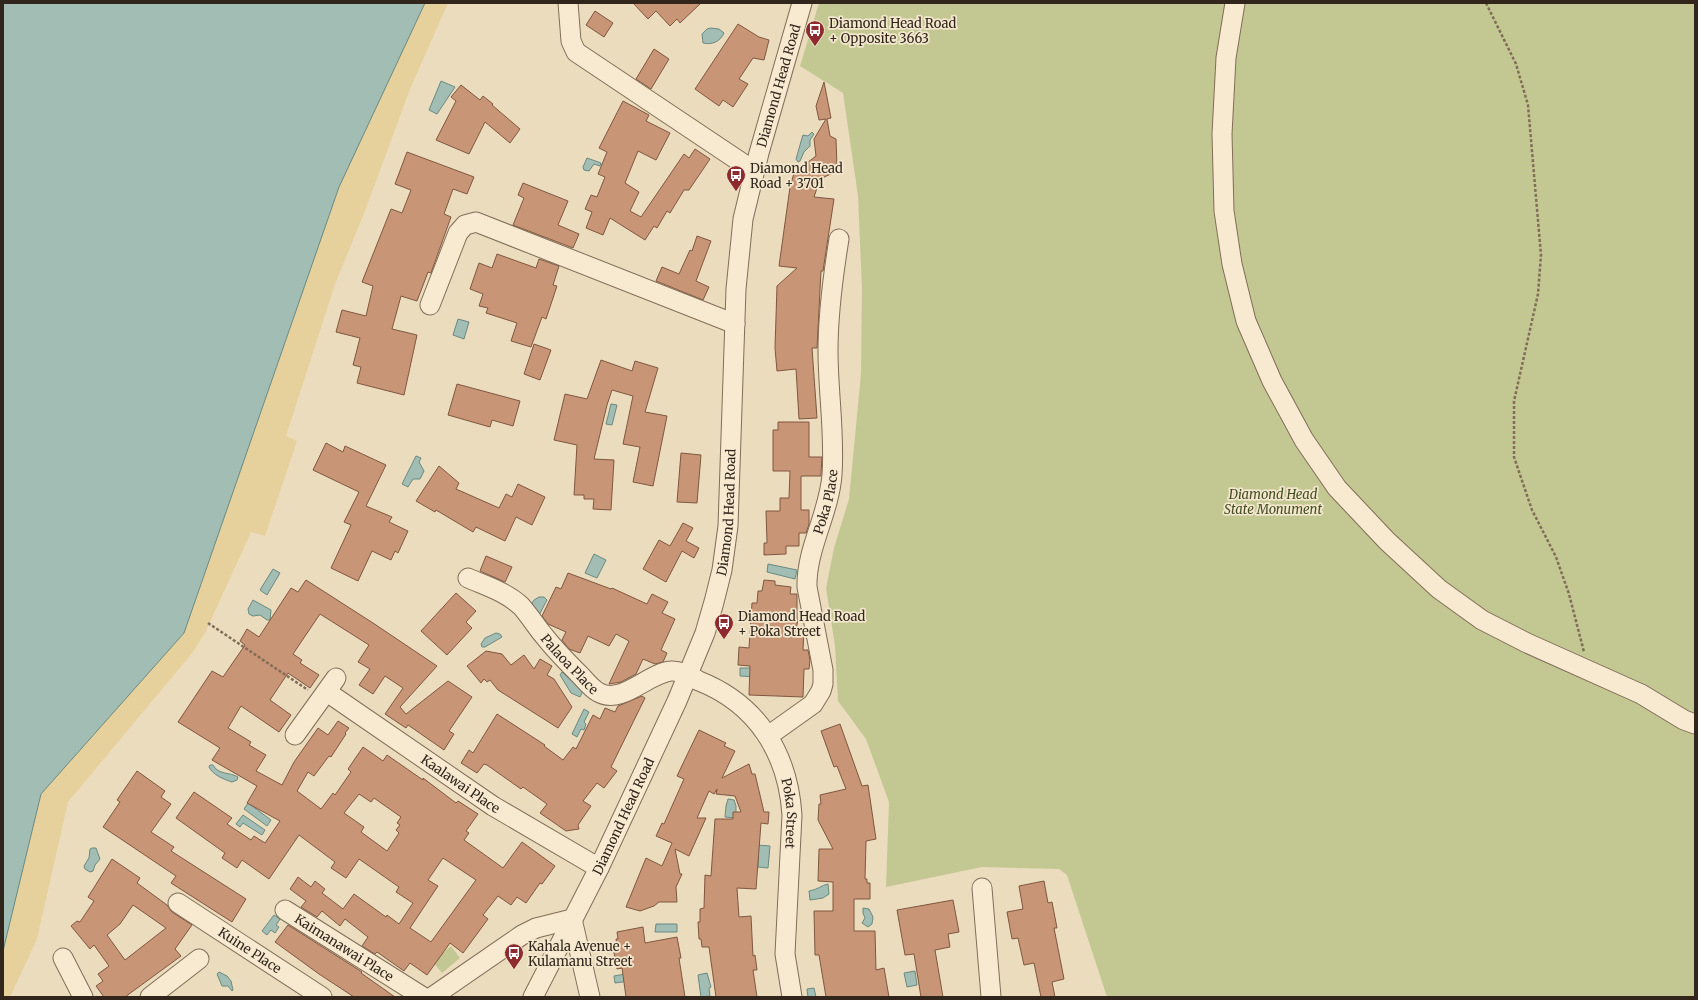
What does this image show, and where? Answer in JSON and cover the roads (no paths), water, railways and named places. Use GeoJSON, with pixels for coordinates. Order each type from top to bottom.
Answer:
{"type":"FeatureCollection","features":[{"type":"Feature","properties":{"kind":"street"},"geometry":{"type":"LineString","coordinates":[[568,3],[571,41],[576,52],[754,170]]}},
{"type":"Feature","properties":{"kind":"street","name":"Diamond Head Road"},"geometry":{"type":"LineString","coordinates":[[533,997],[599,868],[688,676],[705,633],[712,608],[726,548],[730,503],[735,324],[740,242],[747,196],[802,3]]}},
{"type":"Feature","properties":{"kind":"street"},"geometry":{"type":"LineString","coordinates":[[1235,3],[1226,58],[1222,134],[1224,211],[1232,264],[1246,321],[1272,381],[1304,440],[1337,488],[1387,541],[1439,589],[1482,620],[1527,643],[1642,694],[1684,720],[1695,724]]}},
{"type":"Feature","properties":{"kind":"street"},"geometry":{"type":"LineString","coordinates":[[430,305],[458,234],[466,225],[476,222],[735,324]]}},
{"type":"Feature","properties":{"kind":"street","name":"Poka Place"},"geometry":{"type":"LineString","coordinates":[[768,736],[813,704],[821,691],[823,684],[823,670],[806,587],[806,576],[808,565],[826,509],[831,484],[832,462],[828,330],[839,239]]}},
{"type":"Feature","properties":{"kind":"street","name":"Palaoa Place"},"geometry":{"type":"LineString","coordinates":[[468,578],[502,592],[512,599],[521,607],[558,652],[592,688],[602,694],[615,695],[669,671],[675,671],[688,676]]}},
{"type":"Feature","properties":{"kind":"street","name":"Poka Street"},"geometry":{"type":"LineString","coordinates":[[688,676],[708,684],[730,696],[748,712],[768,736],[782,765],[791,798],[792,815],[785,954],[792,997]]}},
{"type":"Feature","properties":{"kind":"street","name":"Kaalawai Place"},"geometry":{"type":"LineString","coordinates":[[294,735],[328,690],[492,806],[599,868]]}},
{"type":"Feature","properties":{"kind":"street"},"geometry":{"type":"LineString","coordinates":[[982,888],[991,997]]}},
{"type":"Feature","properties":{"kind":"street","name":"Kuine Place"},"geometry":{"type":"LineString","coordinates":[[178,903],[322,997]]}},
{"type":"Feature","properties":{"kind":"street","name":"Kaimanawai Place"},"geometry":{"type":"LineString","coordinates":[[285,910],[423,997]]}},
{"type":"Feature","properties":{"kind":"street"},"geometry":{"type":"LineString","coordinates":[[432,997],[522,935],[536,928],[572,920],[590,997]]}},
{"type":"Feature","properties":{"kind":"street"},"geometry":{"type":"LineString","coordinates":[[63,958],[82,997]]}},
{"type":"Feature","properties":{"kind":"street"},"geometry":{"type":"LineString","coordinates":[[150,997],[199,959]]}},
{"type":"Feature","properties":{"kind":"water"},"geometry":{"type":"Polygon","coordinates":[[[3,3],[425,3],[339,187],[184,633],[41,794],[3,951],[3,3]]]}},
{"type":"Feature","properties":{"kind":"water"},"geometry":{"type":"Polygon","coordinates":[[[707,29],[719,29],[724,33],[720,39],[715,42],[710,44],[703,43],[702,34],[707,29]]]}},
{"type":"Feature","properties":{"kind":"water"},"geometry":{"type":"Polygon","coordinates":[[[441,81],[455,87],[437,114],[429,110],[441,81]]]}},
{"type":"Feature","properties":{"kind":"water"},"geometry":{"type":"Polygon","coordinates":[[[812,132],[814,134],[810,140],[810,146],[798,162],[796,159],[803,135],[808,136],[812,132]]]}},
{"type":"Feature","properties":{"kind":"water"},"geometry":{"type":"Polygon","coordinates":[[[587,158],[601,163],[600,166],[594,164],[589,171],[584,170],[583,167],[587,158]]]}},
{"type":"Feature","properties":{"kind":"water"},"geometry":{"type":"Polygon","coordinates":[[[458,319],[469,322],[464,339],[453,335],[458,319]]]}},
{"type":"Feature","properties":{"kind":"water"},"geometry":{"type":"Polygon","coordinates":[[[611,404],[617,405],[612,425],[606,424],[611,404]]]}},
{"type":"Feature","properties":{"kind":"water"},"geometry":{"type":"Polygon","coordinates":[[[416,456],[421,458],[419,462],[424,471],[420,479],[413,479],[408,487],[402,484],[416,456]]]}},
{"type":"Feature","properties":{"kind":"water"},"geometry":{"type":"Polygon","coordinates":[[[594,554],[606,560],[597,578],[585,573],[594,554]]]}},
{"type":"Feature","properties":{"kind":"water"},"geometry":{"type":"Polygon","coordinates":[[[768,564],[797,570],[795,579],[767,572],[768,564]]]}},
{"type":"Feature","properties":{"kind":"water"},"geometry":{"type":"Polygon","coordinates":[[[273,569],[280,573],[267,595],[260,590],[273,569]]]}},
{"type":"Feature","properties":{"kind":"water"},"geometry":{"type":"Polygon","coordinates":[[[539,597],[544,597],[547,600],[538,617],[531,605],[534,600],[539,597]]]}},
{"type":"Feature","properties":{"kind":"water"},"geometry":{"type":"Polygon","coordinates":[[[253,600],[271,610],[270,620],[267,620],[260,615],[253,616],[249,614],[248,609],[253,600]]]}},
{"type":"Feature","properties":{"kind":"water"},"geometry":{"type":"Polygon","coordinates":[[[496,633],[500,634],[502,637],[485,647],[482,647],[481,644],[485,638],[496,633]]]}},
{"type":"Feature","properties":{"kind":"water"},"geometry":{"type":"Polygon","coordinates":[[[740,668],[759,668],[759,677],[740,676],[740,668]]]}},
{"type":"Feature","properties":{"kind":"water"},"geometry":{"type":"Polygon","coordinates":[[[562,672],[583,691],[580,697],[571,693],[560,675],[562,672]]]}},
{"type":"Feature","properties":{"kind":"water"},"geometry":{"type":"Polygon","coordinates":[[[584,709],[589,712],[584,722],[586,724],[584,730],[581,729],[577,737],[572,734],[584,709]]]}},
{"type":"Feature","properties":{"kind":"water"},"geometry":{"type":"Polygon","coordinates":[[[210,765],[213,765],[221,772],[238,777],[237,780],[232,782],[225,780],[211,770],[209,767],[210,765]]]}},
{"type":"Feature","properties":{"kind":"water"},"geometry":{"type":"Polygon","coordinates":[[[728,799],[734,800],[736,806],[736,818],[725,817],[728,799]]]}},
{"type":"Feature","properties":{"kind":"water"},"geometry":{"type":"Polygon","coordinates":[[[248,803],[271,820],[267,826],[244,809],[248,803]]]}},
{"type":"Feature","properties":{"kind":"water"},"geometry":{"type":"Polygon","coordinates":[[[243,815],[265,830],[262,835],[243,823],[240,827],[236,824],[243,815]]]}},
{"type":"Feature","properties":{"kind":"water"},"geometry":{"type":"Polygon","coordinates":[[[757,845],[770,846],[768,868],[758,867],[758,858],[756,858],[757,845]]]}},
{"type":"Feature","properties":{"kind":"water"},"geometry":{"type":"Polygon","coordinates":[[[96,848],[100,859],[95,865],[93,871],[90,872],[85,869],[84,866],[89,858],[90,849],[96,848]]]}},
{"type":"Feature","properties":{"kind":"water"},"geometry":{"type":"Polygon","coordinates":[[[828,884],[829,894],[823,898],[810,900],[809,891],[828,884]]]}},
{"type":"Feature","properties":{"kind":"water"},"geometry":{"type":"Polygon","coordinates":[[[863,908],[869,909],[873,917],[872,924],[868,927],[862,923],[865,918],[863,908]]]}},
{"type":"Feature","properties":{"kind":"water"},"geometry":{"type":"Polygon","coordinates":[[[274,915],[280,919],[276,925],[279,927],[275,933],[271,930],[267,935],[262,931],[274,915]]]}},
{"type":"Feature","properties":{"kind":"water"},"geometry":{"type":"Polygon","coordinates":[[[656,924],[677,924],[677,932],[655,932],[656,924]]]}},
{"type":"Feature","properties":{"kind":"water"},"geometry":{"type":"Polygon","coordinates":[[[915,971],[917,985],[907,987],[904,973],[915,971]]]}},
{"type":"Feature","properties":{"kind":"water"},"geometry":{"type":"Polygon","coordinates":[[[219,972],[227,976],[231,981],[232,991],[228,986],[222,986],[217,974],[219,972]]]}},
{"type":"Feature","properties":{"kind":"water"},"geometry":{"type":"Polygon","coordinates":[[[636,972],[638,980],[615,983],[614,976],[636,972]]]}},
{"type":"Feature","properties":{"kind":"water"},"geometry":{"type":"Polygon","coordinates":[[[707,973],[711,987],[709,988],[710,996],[701,997],[698,975],[707,973]]]}},
{"type":"Feature","properties":{"kind":"water"},"geometry":{"type":"Polygon","coordinates":[[[814,988],[816,997],[808,997],[807,989],[814,988]]]}},
{"type":"Feature","properties":{"kind":"place","name":"Diamond Head Road + Opposite 3663"},"geometry":{"type":"Point","coordinates":[815,47]}},
{"type":"Feature","properties":{"kind":"place","name":"Diamond Head Road + 3701"},"geometry":{"type":"Point","coordinates":[736,192]}},
{"type":"Feature","properties":{"kind":"place","name":"Diamond Head Road + Poka Street"},"geometry":{"type":"Point","coordinates":[724,640]}},
{"type":"Feature","properties":{"kind":"place","name":"Kahala Avenue + Kulamanu Street"},"geometry":{"type":"Point","coordinates":[514,970]}},
{"type":"Feature","properties":{"kind":"park label","name":"Diamond Head State Monument"},"geometry":{"type":"Point","coordinates":[1273,502]}}]}
